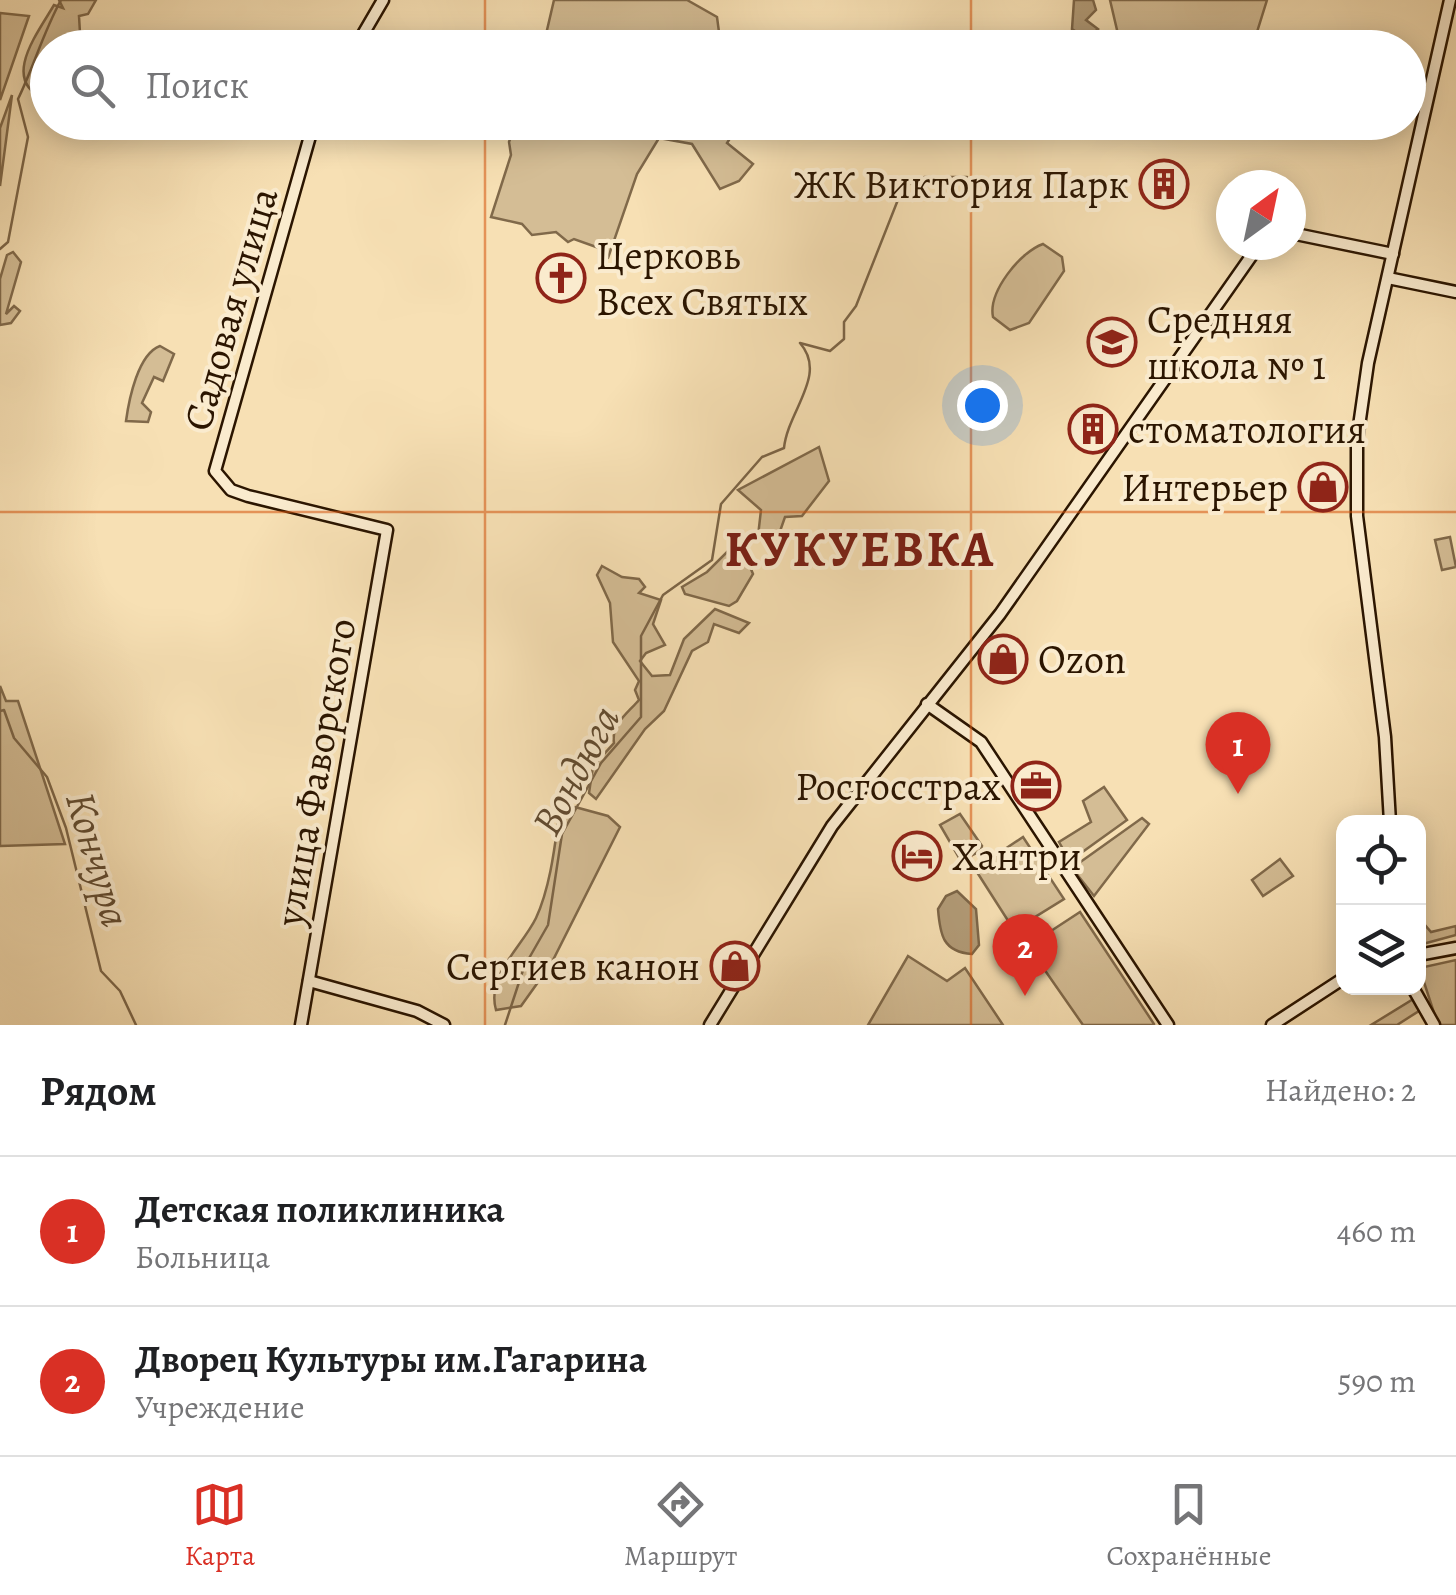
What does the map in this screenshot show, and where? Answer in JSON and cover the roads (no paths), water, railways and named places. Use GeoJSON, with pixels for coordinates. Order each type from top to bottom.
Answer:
{"type":"FeatureCollection","features":[{"type":"Feature","properties":{"kind":"main road"},"geometry":{"type":"LineString","coordinates":[[366,30],[383,0]]}},
{"type":"Feature","properties":{"kind":"main road"},"geometry":{"type":"LineString","coordinates":[[1426,107],[1450,0]]}},
{"type":"Feature","properties":{"kind":"main road","name":"Садовая улица"},"geometry":{"type":"LineString","coordinates":[[309,140],[215,472],[231,490],[248,496],[387,530]]}},
{"type":"Feature","properties":{"kind":"main road"},"geometry":{"type":"LineString","coordinates":[[1390,815],[1385,737],[1355,483],[1364,384],[1419,140]]}},
{"type":"Feature","properties":{"kind":"main road"},"geometry":{"type":"LineString","coordinates":[[1306,236],[1393,254]]}},
{"type":"Feature","properties":{"kind":"main road"},"geometry":{"type":"LineString","coordinates":[[710,1025],[811,857],[1000,614],[1248,260]]}},
{"type":"Feature","properties":{"kind":"main road"},"geometry":{"type":"LineString","coordinates":[[1388,278],[1456,292]]}},
{"type":"Feature","properties":{"kind":"main road","name":"улица Фаворского"},"geometry":{"type":"LineString","coordinates":[[301,1025],[387,530]]}},
{"type":"Feature","properties":{"kind":"main road"},"geometry":{"type":"LineString","coordinates":[[927,704],[980,742],[1168,1025]]}},
{"type":"Feature","properties":{"kind":"main road"},"geometry":{"type":"LineString","coordinates":[[1426,954],[1456,948]]}},
{"type":"Feature","properties":{"kind":"main road"},"geometry":{"type":"LineString","coordinates":[[309,981],[416,1011],[444,1025]]}},
{"type":"Feature","properties":{"kind":"main road"},"geometry":{"type":"LineString","coordinates":[[1272,1025],[1336,983]]}},
{"type":"Feature","properties":{"kind":"main road"},"geometry":{"type":"LineString","coordinates":[[1417,995],[1434,1025]]}},
{"type":"Feature","properties":{"kind":"waterway"},"geometry":{"type":"LineString","coordinates":[[47,30],[61,0]]}},
{"type":"Feature","properties":{"kind":"waterway"},"geometry":{"type":"LineString","coordinates":[[0,249],[8,242],[28,137],[18,99],[30,70]]}},
{"type":"Feature","properties":{"kind":"waterway","name":"Вондюга"},"geometry":{"type":"LineString","coordinates":[[505,1025],[524,967],[548,925],[562,834],[601,763],[641,717],[641,636],[663,595],[712,560],[721,504],[762,457],[784,448],[810,368],[800,343],[830,351],[844,339],[844,322],[856,306],[903,187],[925,177],[967,177]]}},
{"type":"Feature","properties":{"kind":"waterway","name":"Кончура"},"geometry":{"type":"LineString","coordinates":[[0,711],[4,710],[14,738],[47,777],[66,828],[101,971],[120,991],[136,1025]]}},
{"type":"Feature","properties":{"kind":"place","name":"ЖК Виктория Парк"},"geometry":{"type":"Point","coordinates":[1164,184]}},
{"type":"Feature","properties":{"kind":"place","name":"Церковь Всех Святых"},"geometry":{"type":"Point","coordinates":[561,278]}},
{"type":"Feature","properties":{"kind":"place","name":"Средняя школа № 1"},"geometry":{"type":"Point","coordinates":[1112,342]}},
{"type":"Feature","properties":{"kind":"place","name":"стоматология"},"geometry":{"type":"Point","coordinates":[1093,429]}},
{"type":"Feature","properties":{"kind":"place","name":"Интерьер"},"geometry":{"type":"Point","coordinates":[1323,487]}},
{"type":"Feature","properties":{"kind":"place","name":"Ozon"},"geometry":{"type":"Point","coordinates":[1003,659]}},
{"type":"Feature","properties":{"kind":"place","name":"Росгосстрах"},"geometry":{"type":"Point","coordinates":[1036,786]}},
{"type":"Feature","properties":{"kind":"place","name":"Детская поликлиника"},"geometry":{"type":"Point","coordinates":[1238,794]}},
{"type":"Feature","properties":{"kind":"place","name":"Хантри"},"geometry":{"type":"Point","coordinates":[917,856]}},
{"type":"Feature","properties":{"kind":"place","name":"Сергиев канон"},"geometry":{"type":"Point","coordinates":[735,966]}},
{"type":"Feature","properties":{"kind":"place","name":"Дворец Культуры им.Гагарина"},"geometry":{"type":"Point","coordinates":[1025,996]}},
{"type":"Feature","properties":{"kind":"district","name":"КУКУЕВКА"},"geometry":{"type":"Point","coordinates":[860,548]}}]}
